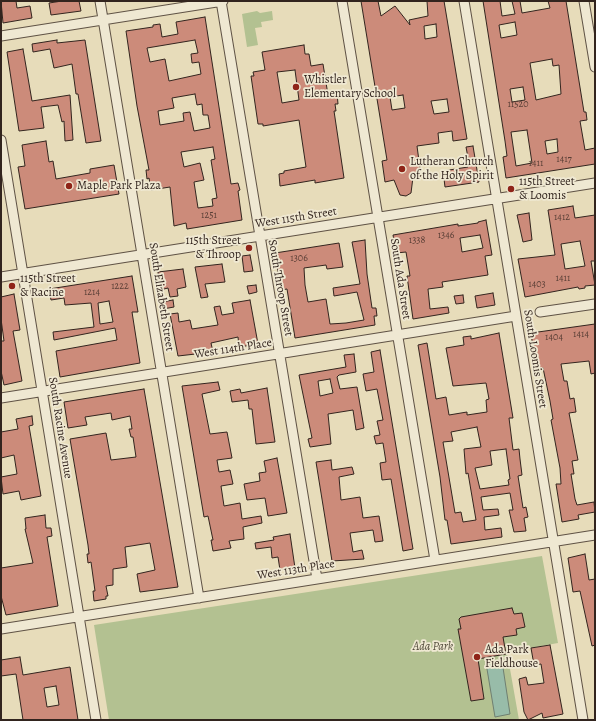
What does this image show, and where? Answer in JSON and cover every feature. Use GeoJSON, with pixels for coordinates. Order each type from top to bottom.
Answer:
{"type":"FeatureCollection","features":[{"type":"Feature","properties":{"kind":"street","name":"South Elizabeth Street"},"geometry":{"type":"LineString","coordinates":[[100,1],[199,598]]}},
{"type":"Feature","properties":{"kind":"street"},"geometry":{"type":"LineString","coordinates":[[1,36],[222,1]]}},
{"type":"Feature","properties":{"kind":"street","name":"South Throop Street"},"geometry":{"type":"LineString","coordinates":[[222,1],[317,579]]}},
{"type":"Feature","properties":{"kind":"street","name":"South Ada Street"},"geometry":{"type":"LineString","coordinates":[[342,1],[435,560]]}},
{"type":"Feature","properties":{"kind":"street","name":"South Loomis Street"},"geometry":{"type":"LineString","coordinates":[[464,1],[583,720]]}},
{"type":"Feature","properties":{"kind":"street"},"geometry":{"type":"LineString","coordinates":[[584,1],[595,67]]}},
{"type":"Feature","properties":{"kind":"street","name":"South Racine Avenue"},"geometry":{"type":"LineString","coordinates":[[1,140],[96,720]]}},
{"type":"Feature","properties":{"kind":"street","name":"West 115th Street"},"geometry":{"type":"LineString","coordinates":[[1,277],[595,183]]}},
{"type":"Feature","properties":{"kind":"street"},"geometry":{"type":"LineString","coordinates":[[540,312],[595,304]]}},
{"type":"Feature","properties":{"kind":"street","name":"West 114th Place"},"geometry":{"type":"LineString","coordinates":[[1,398],[516,316]]}},
{"type":"Feature","properties":{"kind":"street","name":"West 113th Place"},"geometry":{"type":"LineString","coordinates":[[1,629],[595,535]]}},
{"type":"Feature","properties":{"kind":"green space"},"geometry":{"type":"Polygon","coordinates":[[[257,11],[260,13],[272,11],[273,20],[261,22],[262,27],[255,28],[258,45],[247,47],[242,14],[257,11]]]}},
{"type":"Feature","properties":{"kind":"green space","name":"Ada Park"},"geometry":{"type":"Polygon","coordinates":[[[542,556],[558,643],[507,652],[519,720],[109,720],[94,625],[542,556]]]}},
{"type":"Feature","properties":{"kind":"shaded area"},"geometry":{"type":"Polygon","coordinates":[[[502,661],[510,714],[495,717],[486,663],[502,661]]]}},
{"type":"Feature","properties":{"kind":"building"},"geometry":{"type":"Polygon","coordinates":[[[1,1],[16,1],[17,8],[30,6],[32,18],[3,23],[1,1]]]}},
{"type":"Feature","properties":{"kind":"building"},"geometry":{"type":"Polygon","coordinates":[[[79,1],[81,11],[51,15],[49,3],[79,1]]]}},
{"type":"Feature","properties":{"kind":"building"},"geometry":{"type":"Polygon","coordinates":[[[361,1],[378,1],[381,16],[395,6],[410,25],[409,20],[428,16],[427,1],[444,1],[467,139],[453,141],[452,131],[438,133],[439,143],[417,146],[421,176],[413,177],[411,193],[406,196],[400,195],[394,180],[385,182],[382,161],[387,160],[361,1]],[[436,24],[424,26],[425,39],[437,37],[436,24]],[[403,95],[390,97],[392,110],[405,108],[403,95]],[[447,99],[431,101],[434,114],[449,112],[447,99]]]}},
{"type":"Feature","properties":{"kind":"building"},"geometry":{"type":"Polygon","coordinates":[[[483,1],[500,1],[502,16],[515,14],[512,1],[520,1],[522,13],[550,8],[548,1],[566,1],[584,112],[586,112],[587,120],[580,121],[585,150],[595,148],[595,164],[506,178],[503,157],[507,156],[483,1]],[[515,22],[499,25],[501,38],[517,35],[515,22]],[[552,59],[530,63],[536,100],[561,94],[559,65],[553,66],[552,59]],[[523,87],[510,89],[512,102],[525,100],[523,87]],[[527,130],[511,132],[516,166],[532,163],[527,130]],[[557,139],[545,141],[547,154],[558,152],[557,139]]]}},
{"type":"Feature","properties":{"kind":"building"},"geometry":{"type":"Polygon","coordinates":[[[205,17],[231,184],[238,183],[240,190],[238,191],[242,220],[187,229],[186,223],[174,226],[170,187],[151,190],[149,178],[147,179],[146,170],[149,170],[137,106],[126,31],[153,27],[153,25],[160,24],[162,37],[178,34],[176,22],[205,17]],[[195,40],[147,48],[150,62],[165,59],[169,81],[201,74],[199,62],[192,63],[191,54],[198,53],[195,40]],[[195,94],[172,98],[174,108],[158,111],[160,125],[184,121],[183,113],[190,112],[194,131],[210,128],[208,115],[203,115],[202,104],[197,105],[195,94]],[[213,147],[181,152],[184,167],[200,163],[204,180],[194,182],[198,208],[213,206],[212,199],[217,198],[211,160],[215,159],[213,147]]]}},
{"type":"Feature","properties":{"kind":"building"},"geometry":{"type":"Polygon","coordinates":[[[57,40],[57,43],[85,40],[101,141],[86,143],[78,94],[76,94],[72,64],[54,68],[50,49],[33,52],[32,44],[57,40]]]}},
{"type":"Feature","properties":{"kind":"building"},"geometry":{"type":"Polygon","coordinates":[[[304,45],[305,54],[309,54],[311,66],[323,64],[328,95],[337,93],[338,104],[335,104],[336,111],[334,111],[344,178],[315,183],[315,180],[280,186],[279,174],[284,173],[284,171],[306,167],[299,120],[263,126],[263,124],[258,124],[251,76],[254,76],[253,72],[265,70],[262,52],[304,45]],[[295,70],[277,72],[282,103],[299,100],[295,70]]]}},
{"type":"Feature","properties":{"kind":"building"},"geometry":{"type":"Polygon","coordinates":[[[23,49],[32,101],[70,95],[73,140],[65,141],[64,121],[62,122],[58,105],[41,107],[44,128],[19,131],[7,52],[23,49]]]}},
{"type":"Feature","properties":{"kind":"building","name":"Maple Park Plaza"},"geometry":{"type":"Polygon","coordinates":[[[46,141],[49,162],[53,161],[56,179],[90,173],[90,169],[114,165],[119,194],[25,209],[18,167],[25,166],[22,145],[46,141]]]}},
{"type":"Feature","properties":{"kind":"building"},"geometry":{"type":"Polygon","coordinates":[[[473,146],[479,182],[445,187],[443,171],[468,167],[467,163],[469,163],[466,147],[473,146]]]}},
{"type":"Feature","properties":{"kind":"building"},"geometry":{"type":"Polygon","coordinates":[[[573,206],[575,218],[595,215],[595,261],[591,261],[595,285],[585,286],[585,288],[579,289],[578,287],[525,297],[518,259],[555,255],[548,210],[573,206]],[[580,241],[561,244],[565,269],[585,266],[580,241]]]}},
{"type":"Feature","properties":{"kind":"building"},"geometry":{"type":"Polygon","coordinates":[[[529,213],[532,240],[523,242],[517,215],[529,213]]]}},
{"type":"Feature","properties":{"kind":"building"},"geometry":{"type":"Polygon","coordinates":[[[486,220],[492,255],[485,256],[488,275],[442,282],[443,287],[428,289],[430,309],[448,307],[449,313],[413,319],[407,276],[410,276],[406,252],[396,253],[393,235],[486,220]],[[480,235],[460,238],[462,252],[483,248],[480,235]]]}},
{"type":"Feature","properties":{"kind":"building"},"geometry":{"type":"Polygon","coordinates":[[[365,240],[367,274],[372,308],[376,308],[377,316],[374,316],[375,325],[295,338],[287,289],[281,290],[275,253],[339,243],[343,267],[327,269],[326,265],[304,268],[305,285],[308,302],[326,299],[330,324],[346,323],[364,320],[357,292],[334,296],[333,288],[360,284],[352,242],[365,240]]]}},
{"type":"Feature","properties":{"kind":"building"},"geometry":{"type":"Polygon","coordinates":[[[250,255],[253,271],[244,272],[242,256],[250,255]]]}},
{"type":"Feature","properties":{"kind":"building"},"geometry":{"type":"Polygon","coordinates":[[[222,264],[225,282],[205,284],[208,297],[201,298],[195,267],[222,264]]]}},
{"type":"Feature","properties":{"kind":"building"},"geometry":{"type":"Polygon","coordinates":[[[183,269],[186,287],[177,289],[178,296],[170,297],[168,288],[160,290],[158,272],[183,269]]]}},
{"type":"Feature","properties":{"kind":"building"},"geometry":{"type":"Polygon","coordinates":[[[132,276],[138,312],[132,312],[140,363],[60,377],[56,351],[117,340],[115,328],[54,340],[53,332],[94,327],[91,303],[65,305],[64,298],[51,300],[49,289],[132,276]],[[109,301],[98,303],[100,324],[113,322],[109,301]]]}},
{"type":"Feature","properties":{"kind":"building"},"geometry":{"type":"Polygon","coordinates":[[[256,285],[257,292],[249,294],[247,286],[256,285]]]}},
{"type":"Feature","properties":{"kind":"building"},"geometry":{"type":"Polygon","coordinates":[[[493,293],[495,305],[477,308],[475,296],[493,293]]]}},
{"type":"Feature","properties":{"kind":"building"},"geometry":{"type":"Polygon","coordinates":[[[14,294],[20,330],[13,331],[22,381],[4,385],[1,371],[1,341],[4,341],[1,319],[1,297],[14,294]]]}},
{"type":"Feature","properties":{"kind":"building"},"geometry":{"type":"Polygon","coordinates":[[[463,295],[464,303],[456,304],[454,296],[463,295]]]}},
{"type":"Feature","properties":{"kind":"building"},"geometry":{"type":"Polygon","coordinates":[[[173,300],[174,307],[163,309],[162,302],[173,300]]]}},
{"type":"Feature","properties":{"kind":"building"},"geometry":{"type":"Polygon","coordinates":[[[250,300],[258,344],[239,347],[238,337],[211,343],[213,352],[178,356],[170,314],[178,313],[179,322],[190,320],[192,329],[218,325],[214,307],[220,306],[222,315],[234,313],[232,303],[250,300]]]}},
{"type":"Feature","properties":{"kind":"building"},"geometry":{"type":"Polygon","coordinates":[[[595,324],[595,373],[591,374],[589,361],[561,364],[564,381],[567,381],[570,399],[574,398],[576,412],[569,413],[578,460],[572,461],[574,474],[571,474],[575,499],[577,505],[594,502],[595,512],[578,515],[579,519],[562,522],[556,484],[561,484],[560,468],[551,420],[553,419],[543,368],[536,369],[531,333],[595,324]]]}},
{"type":"Feature","properties":{"kind":"building"},"geometry":{"type":"Polygon","coordinates":[[[499,333],[513,418],[509,418],[513,450],[519,449],[522,475],[518,476],[523,508],[526,507],[528,517],[524,518],[526,531],[514,532],[509,510],[513,510],[510,493],[481,497],[483,510],[498,509],[499,515],[484,517],[485,530],[501,528],[502,537],[451,544],[447,520],[445,520],[440,477],[418,345],[427,343],[436,399],[446,397],[449,415],[467,412],[467,415],[487,412],[486,400],[489,399],[486,383],[453,386],[446,348],[464,345],[463,337],[471,336],[471,339],[499,333]],[[477,427],[451,432],[453,441],[443,442],[455,513],[461,512],[463,522],[476,520],[468,473],[466,474],[464,449],[481,447],[477,427]],[[506,449],[490,451],[492,465],[475,468],[480,489],[509,485],[508,480],[510,479],[506,449]]]}},
{"type":"Feature","properties":{"kind":"building"},"geometry":{"type":"Polygon","coordinates":[[[380,350],[413,549],[403,551],[391,479],[382,480],[380,463],[386,462],[383,443],[376,444],[374,436],[380,435],[377,421],[383,420],[377,389],[366,391],[363,374],[374,372],[371,352],[380,350]]]}},
{"type":"Feature","properties":{"kind":"building"},"geometry":{"type":"Polygon","coordinates":[[[354,354],[356,372],[339,375],[337,377],[340,389],[357,387],[364,428],[356,430],[353,410],[328,414],[331,444],[310,447],[308,439],[312,438],[299,375],[346,367],[344,355],[354,354]],[[330,379],[318,381],[320,396],[333,393],[330,379]]]}},
{"type":"Feature","properties":{"kind":"building"},"geometry":{"type":"Polygon","coordinates":[[[218,382],[220,390],[202,394],[210,434],[227,432],[232,458],[217,460],[219,472],[230,470],[233,484],[221,486],[224,506],[240,503],[242,519],[261,516],[262,523],[243,527],[244,539],[229,541],[231,548],[213,551],[211,540],[213,540],[208,516],[204,517],[182,386],[218,382]]]}},
{"type":"Feature","properties":{"kind":"building"},"geometry":{"type":"Polygon","coordinates":[[[267,388],[275,442],[256,444],[252,409],[249,409],[248,400],[232,402],[230,391],[240,389],[241,393],[267,388]]]}},
{"type":"Feature","properties":{"kind":"building"},"geometry":{"type":"Polygon","coordinates":[[[144,389],[178,587],[140,592],[137,574],[155,570],[150,543],[125,547],[127,567],[113,569],[113,585],[106,586],[108,596],[106,596],[106,599],[94,601],[93,591],[95,591],[91,562],[88,563],[88,545],[70,439],[106,433],[111,460],[136,457],[133,437],[131,437],[129,429],[132,429],[130,416],[112,420],[111,413],[85,417],[87,425],[68,428],[64,402],[144,389]]]}},
{"type":"Feature","properties":{"kind":"building"},"geometry":{"type":"Polygon","coordinates":[[[32,416],[33,425],[29,426],[41,496],[21,500],[19,491],[3,494],[1,477],[17,474],[14,455],[1,458],[1,432],[18,429],[16,419],[32,416]]]}},
{"type":"Feature","properties":{"kind":"building"},"geometry":{"type":"Polygon","coordinates":[[[277,458],[287,513],[268,516],[265,498],[247,500],[244,484],[260,481],[259,473],[266,472],[264,461],[277,458]]]}},
{"type":"Feature","properties":{"kind":"building"},"geometry":{"type":"Polygon","coordinates":[[[331,460],[332,470],[352,467],[354,474],[339,477],[341,500],[360,497],[363,518],[379,516],[383,541],[375,542],[373,530],[350,533],[353,552],[362,550],[364,559],[332,561],[316,462],[331,460]]]}},
{"type":"Feature","properties":{"kind":"building"},"geometry":{"type":"Polygon","coordinates":[[[45,515],[46,528],[51,528],[52,536],[47,537],[58,606],[6,615],[1,596],[1,568],[33,563],[25,529],[25,518],[45,515]]]}},
{"type":"Feature","properties":{"kind":"building"},"geometry":{"type":"Polygon","coordinates":[[[290,534],[295,568],[280,570],[278,557],[272,558],[271,547],[256,549],[255,543],[274,540],[273,537],[290,534]]]}},
{"type":"Feature","properties":{"kind":"building"},"geometry":{"type":"Polygon","coordinates":[[[585,554],[589,580],[595,579],[595,645],[592,646],[580,591],[573,592],[568,558],[585,554]]]}},
{"type":"Feature","properties":{"kind":"building","name":"Ada Park Fieldhouse"},"geometry":{"type":"Polygon","coordinates":[[[512,608],[514,614],[522,613],[525,627],[516,629],[517,635],[503,637],[506,654],[478,659],[484,699],[471,701],[458,629],[461,629],[459,619],[461,617],[512,608]]]}},
{"type":"Feature","properties":{"kind":"building"},"geometry":{"type":"Polygon","coordinates":[[[550,645],[563,714],[543,718],[542,713],[528,720],[524,712],[519,679],[526,677],[528,685],[544,683],[541,664],[534,665],[531,648],[550,645]]]}},
{"type":"Feature","properties":{"kind":"building"},"geometry":{"type":"Polygon","coordinates":[[[20,657],[23,675],[70,667],[78,720],[23,720],[16,674],[1,676],[1,660],[20,657]],[[56,686],[44,688],[47,707],[59,705],[56,686]]]}},
{"type":"Feature","properties":{"kind":"place","name":"Whistler Elementary School"},"geometry":{"type":"Point","coordinates":[296,87]}},
{"type":"Feature","properties":{"kind":"place","name":"Lutheran Church of the Holy Spirit"},"geometry":{"type":"Point","coordinates":[402,169]}},
{"type":"Feature","properties":{"kind":"place","name":"Maple Park Plaza"},"geometry":{"type":"Point","coordinates":[69,186]}},
{"type":"Feature","properties":{"kind":"place","name":"115th Street & Loomis"},"geometry":{"type":"Point","coordinates":[511,189]}},
{"type":"Feature","properties":{"kind":"place","name":"115th Street & Throop"},"geometry":{"type":"Point","coordinates":[249,248]}},
{"type":"Feature","properties":{"kind":"place","name":"115th Street & Racine"},"geometry":{"type":"Point","coordinates":[12,286]}},
{"type":"Feature","properties":{"kind":"place","name":"Ada Park Fieldhouse"},"geometry":{"type":"Point","coordinates":[477,657]}}]}
